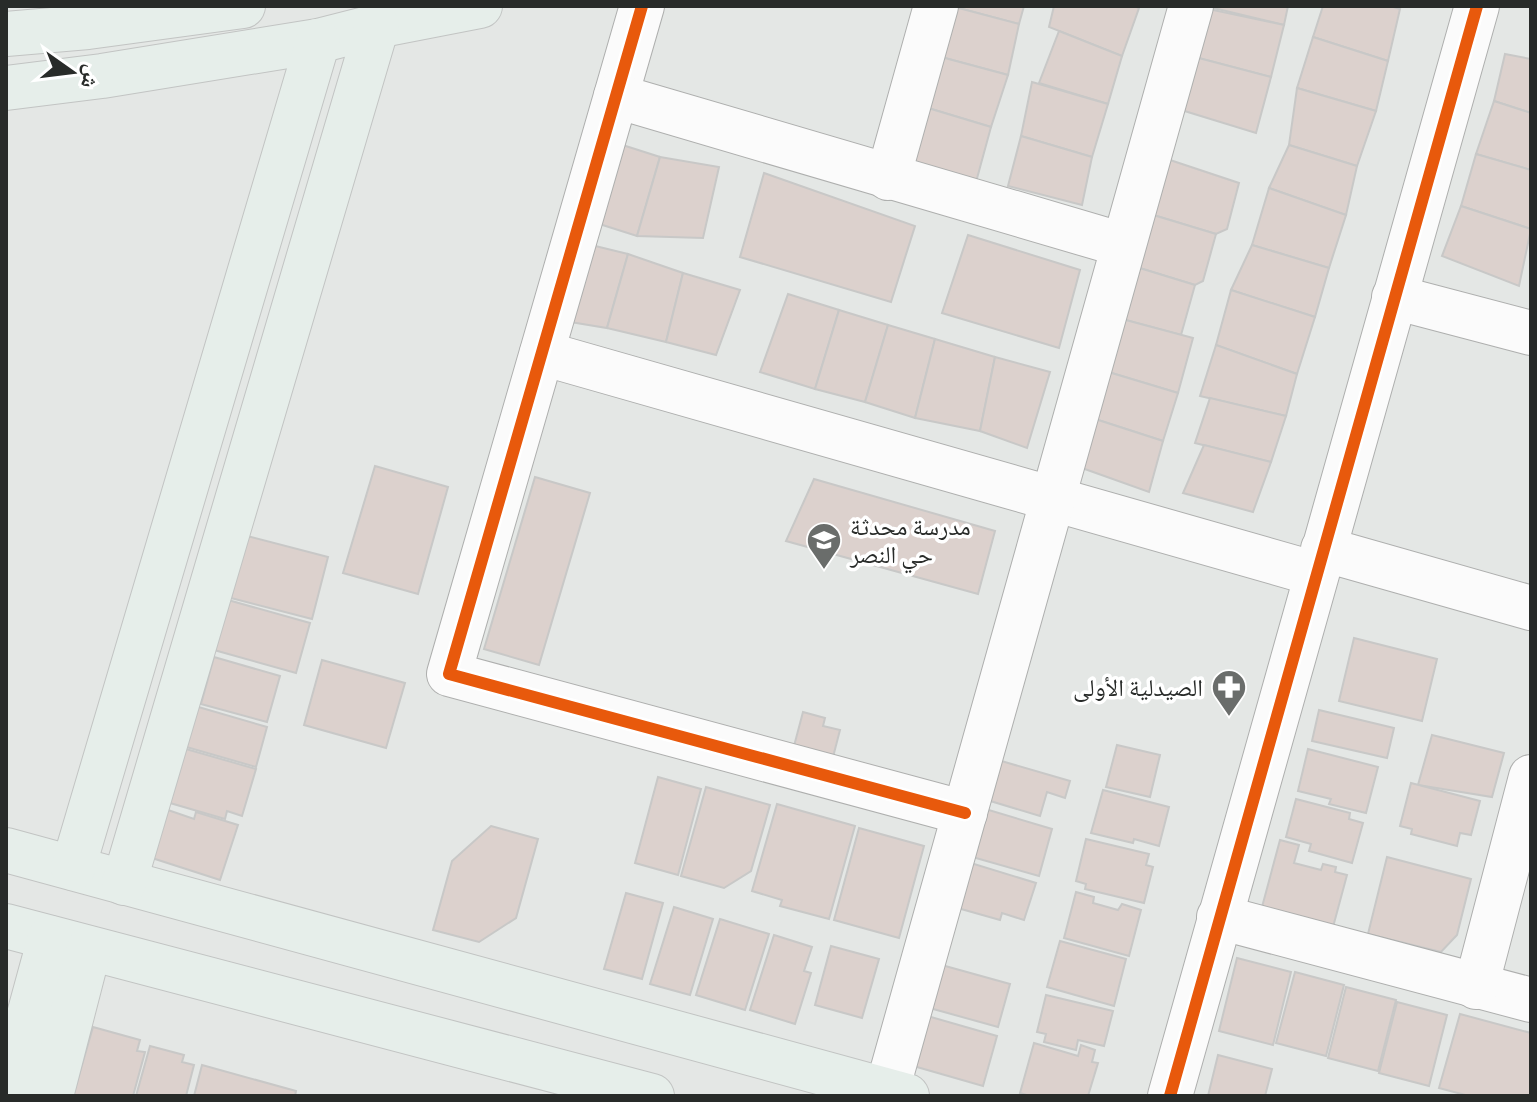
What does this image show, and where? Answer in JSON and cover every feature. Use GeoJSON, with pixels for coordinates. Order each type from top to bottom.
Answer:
{"type":"FeatureCollection","features":[{"type":"Feature","properties":{"kind":"main road"},"geometry":{"type":"LineString","coordinates":[[6,34],[88,27],[243,6]]}},
{"type":"Feature","properties":{"kind":"main road"},"geometry":{"type":"LineString","coordinates":[[6,88],[102,76],[318,41],[480,6]]}},
{"type":"Feature","properties":{"kind":"main road"},"geometry":{"type":"LineString","coordinates":[[124,883],[377,26]]}},
{"type":"Feature","properties":{"kind":"main road"},"geometry":{"type":"LineString","coordinates":[[88,27],[102,76]]}},
{"type":"Feature","properties":{"kind":"main road"},"geometry":{"type":"LineString","coordinates":[[73,868],[318,41]]}},
{"type":"Feature","properties":{"kind":"main road"},"geometry":{"type":"LineString","coordinates":[[6,850],[897,1093]]}},
{"type":"Feature","properties":{"kind":"main road"},"geometry":{"type":"LineString","coordinates":[[6,926],[652,1096]]}},
{"type":"Feature","properties":{"kind":"main road"},"geometry":{"type":"LineString","coordinates":[[7,1096],[69,944]]}},
{"type":"Feature","properties":{"kind":"main road"},"geometry":{"type":"LineString","coordinates":[[51,1096],[69,944]]}},
{"type":"Feature","properties":{"kind":"street"},"geometry":{"type":"LineString","coordinates":[[642,6],[449,674],[965,813]]}},
{"type":"Feature","properties":{"kind":"street"},"geometry":{"type":"LineString","coordinates":[[888,178],[936,6]]}},
{"type":"Feature","properties":{"kind":"street"},"geometry":{"type":"LineString","coordinates":[[897,1093],[965,813],[1191,6]]}},
{"type":"Feature","properties":{"kind":"street"},"geometry":{"type":"LineString","coordinates":[[1170,1096],[1477,6]]}},
{"type":"Feature","properties":{"kind":"street"},"geometry":{"type":"LineString","coordinates":[[616,96],[1123,245]]}},
{"type":"Feature","properties":{"kind":"street"},"geometry":{"type":"LineString","coordinates":[[1394,297],[1531,333]]}},
{"type":"Feature","properties":{"kind":"street"},"geometry":{"type":"LineString","coordinates":[[542,353],[1053,499],[1531,608]]}},
{"type":"Feature","properties":{"kind":"street"},"geometry":{"type":"LineString","coordinates":[[1476,987],[1531,777]]}},
{"type":"Feature","properties":{"kind":"street"},"geometry":{"type":"LineString","coordinates":[[1219,917],[1531,1000]]}},
{"type":"Feature","properties":{"kind":"building"},"geometry":{"type":"Polygon","coordinates":[[[951,6],[1024,6],[1019,24],[951,6]]]}},
{"type":"Feature","properties":{"kind":"building"},"geometry":{"type":"Polygon","coordinates":[[[951,6],[1019,24],[1008,75],[930,54],[951,6]]]}},
{"type":"Feature","properties":{"kind":"building"},"geometry":{"type":"Polygon","coordinates":[[[1054,6],[1139,8],[1122,56],[1049,27],[1054,6]]]}},
{"type":"Feature","properties":{"kind":"building"},"geometry":{"type":"Polygon","coordinates":[[[1205,6],[1288,6],[1284,25],[1205,6]]]}},
{"type":"Feature","properties":{"kind":"building"},"geometry":{"type":"Polygon","coordinates":[[[1323,6],[1390,6],[1400,9],[1388,61],[1313,37],[1323,6]]]}},
{"type":"Feature","properties":{"kind":"building"},"geometry":{"type":"Polygon","coordinates":[[[1204,8],[1284,25],[1271,77],[1191,56],[1204,8]]]}},
{"type":"Feature","properties":{"kind":"building"},"geometry":{"type":"Polygon","coordinates":[[[1059,31],[1122,56],[1108,104],[1039,83],[1059,31]]]}},
{"type":"Feature","properties":{"kind":"building"},"geometry":{"type":"Polygon","coordinates":[[[1313,37],[1388,61],[1376,111],[1297,88],[1313,37]]]}},
{"type":"Feature","properties":{"kind":"building"},"geometry":{"type":"Polygon","coordinates":[[[930,54],[1008,75],[991,127],[918,105],[930,54]]]}},
{"type":"Feature","properties":{"kind":"building"},"geometry":{"type":"Polygon","coordinates":[[[1505,54],[1531,59],[1531,113],[1494,101],[1505,54]]]}},
{"type":"Feature","properties":{"kind":"building"},"geometry":{"type":"Polygon","coordinates":[[[1191,56],[1271,77],[1256,133],[1178,109],[1191,56]]]}},
{"type":"Feature","properties":{"kind":"building"},"geometry":{"type":"Polygon","coordinates":[[[1032,82],[1108,104],[1092,157],[1021,136],[1032,82]]]}},
{"type":"Feature","properties":{"kind":"building"},"geometry":{"type":"Polygon","coordinates":[[[1297,88],[1376,111],[1357,166],[1289,145],[1297,88]]]}},
{"type":"Feature","properties":{"kind":"building"},"geometry":{"type":"Polygon","coordinates":[[[1494,101],[1531,113],[1531,170],[1476,154],[1494,101]]]}},
{"type":"Feature","properties":{"kind":"building"},"geometry":{"type":"Polygon","coordinates":[[[918,105],[991,127],[976,182],[901,162],[918,105]]]}},
{"type":"Feature","properties":{"kind":"building"},"geometry":{"type":"Polygon","coordinates":[[[1021,136],[1092,157],[1082,205],[1008,186],[1021,136]]]}},
{"type":"Feature","properties":{"kind":"building"},"geometry":{"type":"Polygon","coordinates":[[[610,141],[660,157],[637,236],[590,221],[610,141]]]}},
{"type":"Feature","properties":{"kind":"building"},"geometry":{"type":"Polygon","coordinates":[[[1289,145],[1357,166],[1346,215],[1269,188],[1289,145]]]}},
{"type":"Feature","properties":{"kind":"building"},"geometry":{"type":"Polygon","coordinates":[[[1476,154],[1531,170],[1531,229],[1461,206],[1476,154]]]}},
{"type":"Feature","properties":{"kind":"building"},"geometry":{"type":"Polygon","coordinates":[[[660,157],[719,167],[703,238],[637,236],[660,157]]]}},
{"type":"Feature","properties":{"kind":"building"},"geometry":{"type":"Polygon","coordinates":[[[1170,160],[1239,183],[1227,229],[1216,234],[1150,214],[1170,160]]]}},
{"type":"Feature","properties":{"kind":"building"},"geometry":{"type":"Polygon","coordinates":[[[764,173],[915,226],[891,302],[740,257],[764,173]]]}},
{"type":"Feature","properties":{"kind":"building"},"geometry":{"type":"Polygon","coordinates":[[[1269,188],[1346,215],[1329,268],[1252,245],[1269,188]]]}},
{"type":"Feature","properties":{"kind":"building"},"geometry":{"type":"Polygon","coordinates":[[[1461,206],[1531,229],[1519,286],[1442,256],[1461,206]]]}},
{"type":"Feature","properties":{"kind":"building"},"geometry":{"type":"Polygon","coordinates":[[[1150,214],[1216,234],[1203,281],[1195,285],[1133,266],[1150,214]]]}},
{"type":"Feature","properties":{"kind":"building"},"geometry":{"type":"Polygon","coordinates":[[[968,235],[1080,270],[1059,348],[942,313],[968,235]]]}},
{"type":"Feature","properties":{"kind":"building"},"geometry":{"type":"Polygon","coordinates":[[[583,243],[628,254],[607,328],[558,320],[583,243]]]}},
{"type":"Feature","properties":{"kind":"building"},"geometry":{"type":"Polygon","coordinates":[[[1252,245],[1329,268],[1315,317],[1231,290],[1252,245]]]}},
{"type":"Feature","properties":{"kind":"building"},"geometry":{"type":"Polygon","coordinates":[[[628,254],[683,273],[666,342],[607,328],[628,254]]]}},
{"type":"Feature","properties":{"kind":"building"},"geometry":{"type":"Polygon","coordinates":[[[1133,266],[1195,285],[1181,335],[1122,319],[1133,266]]]}},
{"type":"Feature","properties":{"kind":"building"},"geometry":{"type":"Polygon","coordinates":[[[683,273],[740,290],[716,355],[666,342],[683,273]]]}},
{"type":"Feature","properties":{"kind":"building"},"geometry":{"type":"Polygon","coordinates":[[[1231,290],[1315,317],[1297,374],[1216,345],[1231,290]]]}},
{"type":"Feature","properties":{"kind":"building"},"geometry":{"type":"Polygon","coordinates":[[[788,294],[839,310],[815,389],[760,372],[788,294]]]}},
{"type":"Feature","properties":{"kind":"building"},"geometry":{"type":"Polygon","coordinates":[[[839,310],[888,325],[865,402],[815,389],[839,310]]]}},
{"type":"Feature","properties":{"kind":"building"},"geometry":{"type":"Polygon","coordinates":[[[1122,319],[1193,338],[1178,393],[1105,371],[1122,319]]]}},
{"type":"Feature","properties":{"kind":"building"},"geometry":{"type":"Polygon","coordinates":[[[888,325],[935,339],[915,418],[865,402],[888,325]]]}},
{"type":"Feature","properties":{"kind":"building"},"geometry":{"type":"Polygon","coordinates":[[[935,339],[995,357],[980,431],[915,418],[935,339]]]}},
{"type":"Feature","properties":{"kind":"building"},"geometry":{"type":"Polygon","coordinates":[[[1216,345],[1297,374],[1286,416],[1200,396],[1216,345]]]}},
{"type":"Feature","properties":{"kind":"building"},"geometry":{"type":"Polygon","coordinates":[[[995,357],[1050,372],[1027,448],[980,431],[995,357]]]}},
{"type":"Feature","properties":{"kind":"building"},"geometry":{"type":"Polygon","coordinates":[[[1105,371],[1178,393],[1163,441],[1092,418],[1105,371]]]}},
{"type":"Feature","properties":{"kind":"building"},"geometry":{"type":"Polygon","coordinates":[[[1210,398],[1286,416],[1271,462],[1195,443],[1210,398]]]}},
{"type":"Feature","properties":{"kind":"building"},"geometry":{"type":"Polygon","coordinates":[[[1092,418],[1163,441],[1149,492],[1082,468],[1092,418]]]}},
{"type":"Feature","properties":{"kind":"building"},"geometry":{"type":"Polygon","coordinates":[[[1204,445],[1271,462],[1253,512],[1183,493],[1204,445]]]}},
{"type":"Feature","properties":{"kind":"building"},"geometry":{"type":"Polygon","coordinates":[[[375,466],[448,487],[418,594],[343,573],[375,466]]]}},
{"type":"Feature","properties":{"kind":"building"},"geometry":{"type":"Polygon","coordinates":[[[535,477],[590,493],[539,665],[484,649],[535,477]]]}},
{"type":"Feature","properties":{"kind":"building"},"geometry":{"type":"Polygon","coordinates":[[[814,479],[995,531],[978,594],[786,541],[814,479]]]}},
{"type":"Feature","properties":{"kind":"building"},"geometry":{"type":"Polygon","coordinates":[[[247,536],[328,557],[312,619],[231,598],[247,536]]]}},
{"type":"Feature","properties":{"kind":"building"},"geometry":{"type":"Polygon","coordinates":[[[228,600],[310,623],[296,673],[214,650],[228,600]]]}},
{"type":"Feature","properties":{"kind":"building"},"geometry":{"type":"Polygon","coordinates":[[[1354,638],[1437,659],[1422,721],[1339,701],[1354,638]]]}},
{"type":"Feature","properties":{"kind":"building"},"geometry":{"type":"Polygon","coordinates":[[[214,657],[280,676],[267,722],[201,704],[214,657]]]}},
{"type":"Feature","properties":{"kind":"building"},"geometry":{"type":"Polygon","coordinates":[[[322,660],[405,683],[386,748],[304,725],[322,660]]]}},
{"type":"Feature","properties":{"kind":"building"},"geometry":{"type":"Polygon","coordinates":[[[195,706],[267,727],[256,767],[183,746],[195,706]]]}},
{"type":"Feature","properties":{"kind":"building"},"geometry":{"type":"Polygon","coordinates":[[[1319,710],[1394,728],[1387,758],[1312,741],[1319,710]]]}},
{"type":"Feature","properties":{"kind":"building"},"geometry":{"type":"Polygon","coordinates":[[[803,712],[825,718],[823,726],[840,730],[833,757],[794,746],[803,712]]]}},
{"type":"Feature","properties":{"kind":"building"},"geometry":{"type":"Polygon","coordinates":[[[1432,735],[1504,753],[1492,797],[1418,785],[1432,735]]]}},
{"type":"Feature","properties":{"kind":"building"},"geometry":{"type":"Polygon","coordinates":[[[1117,745],[1160,755],[1150,797],[1106,787],[1117,745]]]}},
{"type":"Feature","properties":{"kind":"building"},"geometry":{"type":"Polygon","coordinates":[[[186,749],[256,769],[242,816],[227,811],[225,819],[170,803],[186,749]]]}},
{"type":"Feature","properties":{"kind":"building"},"geometry":{"type":"Polygon","coordinates":[[[1308,749],[1378,767],[1366,813],[1329,804],[1331,799],[1298,791],[1308,749]]]}},
{"type":"Feature","properties":{"kind":"building"},"geometry":{"type":"Polygon","coordinates":[[[998,760],[1070,781],[1065,798],[1047,792],[1040,816],[987,800],[998,760]]]}},
{"type":"Feature","properties":{"kind":"building"},"geometry":{"type":"Polygon","coordinates":[[[658,777],[701,789],[678,875],[635,863],[658,777]]]}},
{"type":"Feature","properties":{"kind":"building"},"geometry":{"type":"Polygon","coordinates":[[[1411,783],[1480,801],[1471,835],[1460,833],[1457,846],[1411,834],[1412,829],[1400,826],[1411,783]]]}},
{"type":"Feature","properties":{"kind":"building"},"geometry":{"type":"Polygon","coordinates":[[[706,787],[770,805],[751,871],[724,888],[681,876],[706,787]]]}},
{"type":"Feature","properties":{"kind":"building"},"geometry":{"type":"Polygon","coordinates":[[[1103,790],[1169,807],[1159,846],[1091,833],[1103,790]]]}},
{"type":"Feature","properties":{"kind":"building"},"geometry":{"type":"Polygon","coordinates":[[[1296,799],[1350,813],[1349,819],[1363,823],[1352,863],[1309,851],[1311,844],[1286,837],[1296,799]]]}},
{"type":"Feature","properties":{"kind":"building"},"geometry":{"type":"Polygon","coordinates":[[[777,804],[855,826],[829,919],[780,906],[782,900],[752,891],[777,804]]]}},
{"type":"Feature","properties":{"kind":"building"},"geometry":{"type":"Polygon","coordinates":[[[982,808],[1052,829],[1039,876],[969,856],[982,808]]]}},
{"type":"Feature","properties":{"kind":"building"},"geometry":{"type":"Polygon","coordinates":[[[165,809],[194,819],[196,812],[238,825],[220,880],[149,857],[165,809]]]}},
{"type":"Feature","properties":{"kind":"building"},"geometry":{"type":"Polygon","coordinates":[[[491,826],[538,839],[516,918],[479,942],[433,930],[452,861],[491,826]]]}},
{"type":"Feature","properties":{"kind":"building"},"geometry":{"type":"Polygon","coordinates":[[[859,828],[924,846],[899,938],[834,920],[859,828]]]}},
{"type":"Feature","properties":{"kind":"building"},"geometry":{"type":"Polygon","coordinates":[[[1086,839],[1149,854],[1146,865],[1153,867],[1144,903],[1085,889],[1086,884],[1076,881],[1086,839]]]}},
{"type":"Feature","properties":{"kind":"building"},"geometry":{"type":"Polygon","coordinates":[[[1280,840],[1299,845],[1294,863],[1321,870],[1323,864],[1336,867],[1335,872],[1347,875],[1333,927],[1262,907],[1280,840]]]}},
{"type":"Feature","properties":{"kind":"building"},"geometry":{"type":"Polygon","coordinates":[[[1387,857],[1471,879],[1457,935],[1441,952],[1368,934],[1387,857]]]}},
{"type":"Feature","properties":{"kind":"building"},"geometry":{"type":"Polygon","coordinates":[[[961,860],[1036,883],[1024,920],[1002,913],[1000,920],[947,905],[961,860]]]}},
{"type":"Feature","properties":{"kind":"building"},"geometry":{"type":"Polygon","coordinates":[[[1076,892],[1094,897],[1093,903],[1118,910],[1122,904],[1141,910],[1129,956],[1064,938],[1076,892]]]}},
{"type":"Feature","properties":{"kind":"building"},"geometry":{"type":"Polygon","coordinates":[[[626,893],[663,903],[642,979],[604,969],[626,893]]]}},
{"type":"Feature","properties":{"kind":"building"},"geometry":{"type":"Polygon","coordinates":[[[674,907],[713,919],[690,995],[650,984],[674,907]]]}},
{"type":"Feature","properties":{"kind":"building"},"geometry":{"type":"Polygon","coordinates":[[[720,919],[769,934],[745,1010],[696,995],[720,919]]]}},
{"type":"Feature","properties":{"kind":"building"},"geometry":{"type":"Polygon","coordinates":[[[774,935],[812,947],[804,971],[811,973],[795,1024],[750,1010],[774,935]]]}},
{"type":"Feature","properties":{"kind":"building"},"geometry":{"type":"Polygon","coordinates":[[[1060,941],[1126,959],[1114,1006],[1047,987],[1060,941]]]}},
{"type":"Feature","properties":{"kind":"building"},"geometry":{"type":"Polygon","coordinates":[[[831,946],[879,959],[862,1018],[815,1005],[831,946]]]}},
{"type":"Feature","properties":{"kind":"building"},"geometry":{"type":"Polygon","coordinates":[[[1237,958],[1291,972],[1273,1045],[1219,1031],[1237,958]]]}},
{"type":"Feature","properties":{"kind":"building"},"geometry":{"type":"Polygon","coordinates":[[[938,964],[1010,984],[998,1027],[926,1007],[938,964]]]}},
{"type":"Feature","properties":{"kind":"building"},"geometry":{"type":"Polygon","coordinates":[[[1295,972],[1344,985],[1326,1056],[1276,1043],[1295,972]]]}},
{"type":"Feature","properties":{"kind":"building"},"geometry":{"type":"Polygon","coordinates":[[[1346,987],[1396,1000],[1378,1071],[1328,1058],[1346,987]]]}},
{"type":"Feature","properties":{"kind":"building"},"geometry":{"type":"Polygon","coordinates":[[[1046,995],[1113,1011],[1104,1046],[1078,1040],[1076,1050],[1044,1042],[1046,1034],[1037,1032],[1046,995]]]}},
{"type":"Feature","properties":{"kind":"building"},"geometry":{"type":"Polygon","coordinates":[[[1397,1002],[1447,1015],[1429,1086],[1379,1073],[1397,1002]]]}},
{"type":"Feature","properties":{"kind":"building"},"geometry":{"type":"Polygon","coordinates":[[[1460,1014],[1531,1033],[1531,1096],[1469,1096],[1439,1088],[1460,1014]]]}},
{"type":"Feature","properties":{"kind":"building"},"geometry":{"type":"Polygon","coordinates":[[[924,1015],[997,1036],[983,1086],[910,1065],[924,1015]]]}},
{"type":"Feature","properties":{"kind":"building"},"geometry":{"type":"Polygon","coordinates":[[[93,1027],[140,1040],[137,1051],[145,1052],[133,1096],[73,1096],[93,1027]]]}},
{"type":"Feature","properties":{"kind":"building"},"geometry":{"type":"Polygon","coordinates":[[[1034,1043],[1078,1056],[1081,1045],[1095,1050],[1092,1062],[1098,1063],[1088,1096],[1030,1096],[1020,1093],[1034,1043]]]}},
{"type":"Feature","properties":{"kind":"building"},"geometry":{"type":"Polygon","coordinates":[[[150,1046],[184,1055],[182,1062],[194,1065],[186,1096],[136,1096],[150,1046]]]}},
{"type":"Feature","properties":{"kind":"building"},"geometry":{"type":"Polygon","coordinates":[[[1218,1055],[1272,1069],[1265,1096],[1208,1096],[1218,1055]]]}},
{"type":"Feature","properties":{"kind":"building"},"geometry":{"type":"Polygon","coordinates":[[[202,1065],[296,1091],[295,1096],[194,1096],[202,1065]]]}},
{"type":"Feature","properties":{"kind":"cycle path"},"geometry":{"type":"LineString","coordinates":[[642,6],[449,674],[965,813]]}},
{"type":"Feature","properties":{"kind":"cycle path"},"geometry":{"type":"LineString","coordinates":[[1170,1096],[1477,6]]}},
{"type":"Feature","properties":{"kind":"place","name":"مدرسة محدثة حي النصر"},"geometry":{"type":"Point","coordinates":[824,571]}},
{"type":"Feature","properties":{"kind":"place","name":"الصيدلية الأولى"},"geometry":{"type":"Point","coordinates":[1229,718]}}]}
